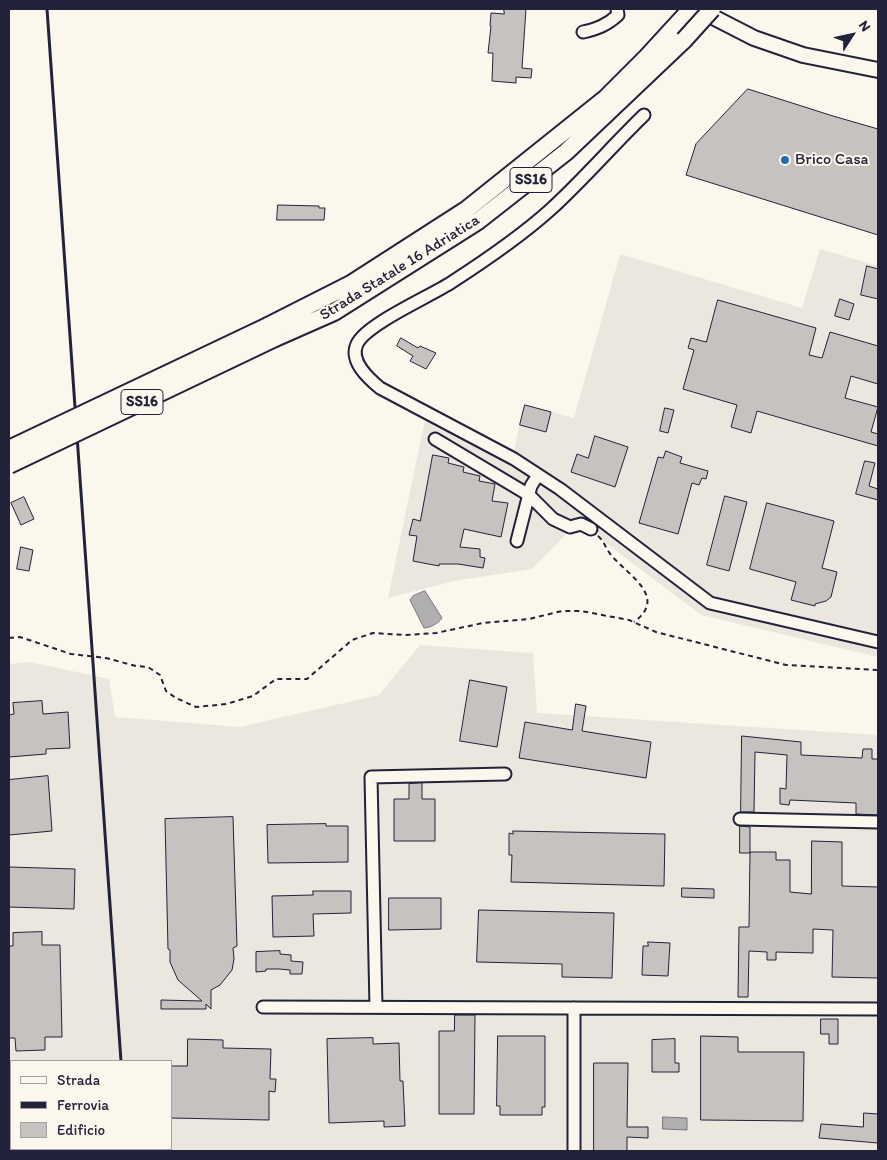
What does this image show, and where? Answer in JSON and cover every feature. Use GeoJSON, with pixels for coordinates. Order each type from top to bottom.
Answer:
{"type":"FeatureCollection","features":[{"type":"Feature","properties":{"kind":"highway","name":"Strada Statale 16 Adriatica"},"geometry":{"type":"LineString","coordinates":[[678,36],[691,9]]}},
{"type":"Feature","properties":{"kind":"highway","name":"Strada Statale 16 Adriatica"},"geometry":{"type":"LineString","coordinates":[[9,449],[330,305],[478,222],[566,152],[678,36],[713,13]]}},
{"type":"Feature","properties":{"kind":"highway","name":"Strada Statale 16 Adriatica"},"geometry":{"type":"LineString","coordinates":[[9,464],[272,332]]}},
{"type":"Feature","properties":{"kind":"main road"},"geometry":{"type":"LineString","coordinates":[[713,13],[754,38],[803,55],[878,70]]}},
{"type":"Feature","properties":{"kind":"street"},"geometry":{"type":"LineString","coordinates":[[583,32],[598,29],[612,21],[618,15],[617,9]]}},
{"type":"Feature","properties":{"kind":"street"},"geometry":{"type":"LineString","coordinates":[[644,114],[551,208],[527,229],[451,283],[362,335],[356,346],[356,359],[364,374],[380,388],[496,448],[560,489],[710,602],[878,642]]}},
{"type":"Feature","properties":{"kind":"street"},"geometry":{"type":"LineString","coordinates":[[435,439],[529,495],[553,519],[570,527],[581,524],[590,529]]}},
{"type":"Feature","properties":{"kind":"street"},"geometry":{"type":"LineString","coordinates":[[517,540],[531,486],[538,475]]}},
{"type":"Feature","properties":{"kind":"street"},"geometry":{"type":"LineString","coordinates":[[376,1007],[370,777],[505,774]]}},
{"type":"Feature","properties":{"kind":"street"},"geometry":{"type":"LineString","coordinates":[[740,819],[878,822]]}},
{"type":"Feature","properties":{"kind":"street"},"geometry":{"type":"LineString","coordinates":[[263,1007],[878,1009]]}},
{"type":"Feature","properties":{"kind":"street"},"geometry":{"type":"LineString","coordinates":[[574,1008],[574,1151]]}},
{"type":"Feature","properties":{"kind":"path"},"geometry":{"type":"LineString","coordinates":[[590,529],[601,538],[609,553],[639,584],[648,597],[648,605],[642,616],[634,622]]}},
{"type":"Feature","properties":{"kind":"path"},"geometry":{"type":"LineString","coordinates":[[9,638],[20,637],[72,654],[106,658],[136,666],[148,667],[160,676],[166,691],[196,707],[226,704],[253,696],[276,679],[307,678],[352,640],[373,633],[405,636],[436,633],[483,623],[529,619],[562,611],[581,610],[634,622],[656,632],[786,665],[878,670]]}},
{"type":"Feature","properties":{"kind":"shaded area"},"geometry":{"type":"Polygon","coordinates":[[[820,249],[878,266],[878,657],[701,615],[578,522],[532,569],[454,581],[388,598],[428,405],[514,450],[524,404],[574,418],[620,254],[802,308],[820,249]]]}},
{"type":"Feature","properties":{"kind":"shaded area"},"geometry":{"type":"Polygon","coordinates":[[[425,591],[442,618],[434,625],[424,628],[410,600],[413,596],[425,591]]]}},
{"type":"Feature","properties":{"kind":"shaded area"},"geometry":{"type":"Polygon","coordinates":[[[420,645],[533,653],[537,713],[878,735],[878,1151],[9,1151],[9,664],[30,662],[109,679],[115,717],[240,727],[379,695],[420,645]]]}},
{"type":"Feature","properties":{"kind":"shaded area"},"geometry":{"type":"Polygon","coordinates":[[[663,1117],[687,1118],[687,1130],[663,1129],[663,1117]]]}},
{"type":"Feature","properties":{"kind":"building"},"geometry":{"type":"Polygon","coordinates":[[[504,9],[526,9],[522,68],[532,69],[531,78],[516,77],[516,83],[492,81],[493,53],[488,53],[491,13],[504,14],[504,9]]]}},
{"type":"Feature","properties":{"kind":"building","name":"Brico Casa"},"geometry":{"type":"Polygon","coordinates":[[[748,89],[878,129],[878,235],[686,175],[696,144],[748,89]]]}},
{"type":"Feature","properties":{"kind":"building"},"geometry":{"type":"Polygon","coordinates":[[[278,205],[319,206],[319,208],[325,208],[324,220],[277,220],[278,205]]]}},
{"type":"Feature","properties":{"kind":"building"},"geometry":{"type":"Polygon","coordinates":[[[867,266],[878,269],[878,299],[861,295],[867,266]]]}},
{"type":"Feature","properties":{"kind":"building"},"geometry":{"type":"Polygon","coordinates":[[[840,299],[854,304],[849,320],[835,316],[840,299]]]}},
{"type":"Feature","properties":{"kind":"building"},"geometry":{"type":"Polygon","coordinates":[[[718,300],[816,328],[809,355],[822,358],[830,332],[878,346],[878,384],[851,376],[845,398],[878,407],[871,432],[878,434],[878,446],[757,411],[751,433],[731,427],[737,405],[683,389],[694,350],[688,348],[691,338],[706,342],[718,300]]]}},
{"type":"Feature","properties":{"kind":"building"},"geometry":{"type":"Polygon","coordinates":[[[401,338],[418,348],[420,346],[436,353],[426,369],[410,361],[413,356],[397,346],[401,338]]]}},
{"type":"Feature","properties":{"kind":"building"},"geometry":{"type":"Polygon","coordinates":[[[525,405],[551,412],[546,432],[520,425],[525,405]]]}},
{"type":"Feature","properties":{"kind":"building"},"geometry":{"type":"Polygon","coordinates":[[[665,408],[674,410],[668,433],[660,431],[665,408]]]}},
{"type":"Feature","properties":{"kind":"building"},"geometry":{"type":"Polygon","coordinates":[[[595,436],[628,447],[615,487],[571,472],[577,454],[588,458],[595,436]]]}},
{"type":"Feature","properties":{"kind":"building"},"geometry":{"type":"Polygon","coordinates":[[[666,451],[682,457],[680,463],[708,471],[706,479],[702,478],[699,485],[692,483],[678,534],[639,523],[658,457],[663,458],[666,451]]]}},
{"type":"Feature","properties":{"kind":"building"},"geometry":{"type":"Polygon","coordinates":[[[433,455],[449,458],[448,463],[464,467],[463,472],[480,476],[479,481],[495,484],[492,501],[508,503],[501,537],[464,529],[460,547],[480,549],[480,557],[485,558],[483,568],[458,564],[439,564],[439,566],[413,561],[417,536],[409,535],[413,519],[420,521],[433,455]]]}},
{"type":"Feature","properties":{"kind":"building"},"geometry":{"type":"Polygon","coordinates":[[[865,461],[875,463],[869,486],[878,489],[878,500],[856,494],[865,461]]]}},
{"type":"Feature","properties":{"kind":"building"},"geometry":{"type":"Polygon","coordinates":[[[725,496],[747,502],[729,571],[707,565],[725,496]]]}},
{"type":"Feature","properties":{"kind":"building"},"geometry":{"type":"Polygon","coordinates":[[[24,497],[34,519],[21,525],[11,503],[24,497]]]}},
{"type":"Feature","properties":{"kind":"building"},"geometry":{"type":"Polygon","coordinates":[[[767,503],[834,521],[822,568],[837,572],[831,597],[826,601],[815,604],[815,606],[791,600],[796,582],[750,569],[767,503]]]}},
{"type":"Feature","properties":{"kind":"building"},"geometry":{"type":"Polygon","coordinates":[[[21,547],[33,550],[29,571],[17,569],[21,547]]]}},
{"type":"Feature","properties":{"kind":"building"},"geometry":{"type":"Polygon","coordinates":[[[470,680],[507,687],[497,747],[460,741],[470,680]]]}},
{"type":"Feature","properties":{"kind":"building"},"geometry":{"type":"Polygon","coordinates":[[[42,701],[43,714],[68,712],[70,748],[46,749],[46,754],[9,757],[9,715],[14,714],[13,703],[42,701]]]}},
{"type":"Feature","properties":{"kind":"building"},"geometry":{"type":"Polygon","coordinates":[[[576,704],[586,706],[582,731],[651,742],[646,778],[519,758],[525,722],[572,730],[576,704]]]}},
{"type":"Feature","properties":{"kind":"building"},"geometry":{"type":"Polygon","coordinates":[[[742,736],[801,742],[801,755],[862,758],[863,749],[872,749],[872,759],[878,759],[878,815],[856,814],[856,803],[790,800],[789,805],[780,804],[780,788],[786,789],[787,755],[755,752],[754,812],[741,812],[742,736]]]}},
{"type":"Feature","properties":{"kind":"building"},"geometry":{"type":"Polygon","coordinates":[[[48,776],[52,831],[9,835],[9,780],[48,776]]]}},
{"type":"Feature","properties":{"kind":"building"},"geometry":{"type":"Polygon","coordinates":[[[422,783],[422,799],[435,799],[435,841],[394,841],[394,799],[409,799],[409,784],[422,783]]]}},
{"type":"Feature","properties":{"kind":"building"},"geometry":{"type":"Polygon","coordinates":[[[233,817],[237,946],[233,948],[232,970],[220,985],[211,990],[211,1009],[206,1004],[206,1009],[161,1009],[161,1000],[202,1001],[178,980],[170,962],[170,950],[168,949],[165,819],[233,817]]]}},
{"type":"Feature","properties":{"kind":"building"},"geometry":{"type":"Polygon","coordinates":[[[326,824],[326,826],[348,826],[348,862],[268,863],[267,825],[326,824]]]}},
{"type":"Feature","properties":{"kind":"building"},"geometry":{"type":"Polygon","coordinates":[[[740,826],[750,827],[750,853],[740,853],[740,826]]]}},
{"type":"Feature","properties":{"kind":"building"},"geometry":{"type":"Polygon","coordinates":[[[513,831],[665,834],[664,886],[511,882],[512,855],[509,855],[509,833],[513,834],[513,831]]]}},
{"type":"Feature","properties":{"kind":"building"},"geometry":{"type":"Polygon","coordinates":[[[812,841],[842,842],[842,886],[878,887],[878,978],[832,977],[833,930],[813,929],[813,953],[776,952],[776,960],[767,960],[767,952],[749,951],[748,997],[738,997],[739,927],[749,927],[750,852],[776,852],[776,860],[790,860],[790,892],[811,894],[812,841]]]}},
{"type":"Feature","properties":{"kind":"building"},"geometry":{"type":"Polygon","coordinates":[[[9,867],[75,869],[74,909],[9,907],[9,867]]]}},
{"type":"Feature","properties":{"kind":"building"},"geometry":{"type":"Polygon","coordinates":[[[682,888],[714,889],[714,898],[682,897],[682,888]]]}},
{"type":"Feature","properties":{"kind":"building"},"geometry":{"type":"Polygon","coordinates":[[[313,891],[351,891],[351,913],[313,914],[314,936],[273,937],[272,896],[313,895],[313,891]]]}},
{"type":"Feature","properties":{"kind":"building"},"geometry":{"type":"Polygon","coordinates":[[[389,898],[441,898],[441,929],[389,930],[389,898]]]}},
{"type":"Feature","properties":{"kind":"building"},"geometry":{"type":"Polygon","coordinates":[[[479,910],[614,913],[612,978],[562,977],[562,964],[477,962],[479,910]]]}},
{"type":"Feature","properties":{"kind":"building"},"geometry":{"type":"Polygon","coordinates":[[[42,932],[42,945],[60,945],[62,1037],[45,1037],[45,1050],[16,1051],[15,1038],[9,1038],[9,946],[13,946],[13,933],[42,932]]]}},
{"type":"Feature","properties":{"kind":"building"},"geometry":{"type":"Polygon","coordinates":[[[648,942],[670,943],[668,976],[642,975],[643,946],[648,946],[648,942]]]}},
{"type":"Feature","properties":{"kind":"building"},"geometry":{"type":"Polygon","coordinates":[[[280,951],[280,954],[291,955],[291,961],[303,962],[302,974],[290,974],[290,970],[279,969],[266,969],[266,971],[256,972],[256,952],[280,951]]]}},
{"type":"Feature","properties":{"kind":"building"},"geometry":{"type":"Polygon","coordinates":[[[455,1015],[475,1015],[474,1114],[439,1114],[439,1031],[454,1031],[455,1015]]]}},
{"type":"Feature","properties":{"kind":"building"},"geometry":{"type":"Polygon","coordinates":[[[821,1019],[838,1019],[838,1044],[829,1044],[829,1034],[821,1034],[821,1019]]]}},
{"type":"Feature","properties":{"kind":"building"},"geometry":{"type":"Polygon","coordinates":[[[498,1036],[545,1036],[545,1107],[542,1107],[542,1115],[500,1115],[500,1106],[497,1106],[498,1036]]]}},
{"type":"Feature","properties":{"kind":"building"},"geometry":{"type":"Polygon","coordinates":[[[701,1036],[738,1037],[738,1052],[804,1052],[803,1121],[701,1120],[701,1036]]]}},
{"type":"Feature","properties":{"kind":"building"},"geometry":{"type":"Polygon","coordinates":[[[373,1038],[373,1044],[399,1043],[400,1081],[403,1081],[405,1126],[384,1127],[384,1121],[329,1123],[327,1039],[373,1038]]]}},
{"type":"Feature","properties":{"kind":"building"},"geometry":{"type":"Polygon","coordinates":[[[188,1039],[223,1040],[223,1048],[271,1049],[270,1079],[276,1079],[275,1092],[269,1091],[269,1120],[172,1118],[172,1066],[187,1066],[188,1039]]]}},
{"type":"Feature","properties":{"kind":"building"},"geometry":{"type":"Polygon","coordinates":[[[675,1039],[675,1063],[679,1063],[679,1072],[652,1072],[652,1040],[675,1039]]]}},
{"type":"Feature","properties":{"kind":"building"},"geometry":{"type":"Polygon","coordinates":[[[594,1063],[628,1063],[627,1127],[648,1127],[648,1138],[627,1137],[627,1151],[594,1151],[594,1063]]]}},
{"type":"Feature","properties":{"kind":"building"},"geometry":{"type":"Polygon","coordinates":[[[864,1113],[878,1114],[878,1143],[819,1138],[821,1124],[863,1127],[864,1113]]]}},
{"type":"Feature","properties":{"kind":"railway"},"geometry":{"type":"LineString","coordinates":[[47,9],[121,1060]]}},
{"type":"Feature","properties":{"kind":"place","name":"Brico Casa"},"geometry":{"type":"Point","coordinates":[785,160]}}]}
